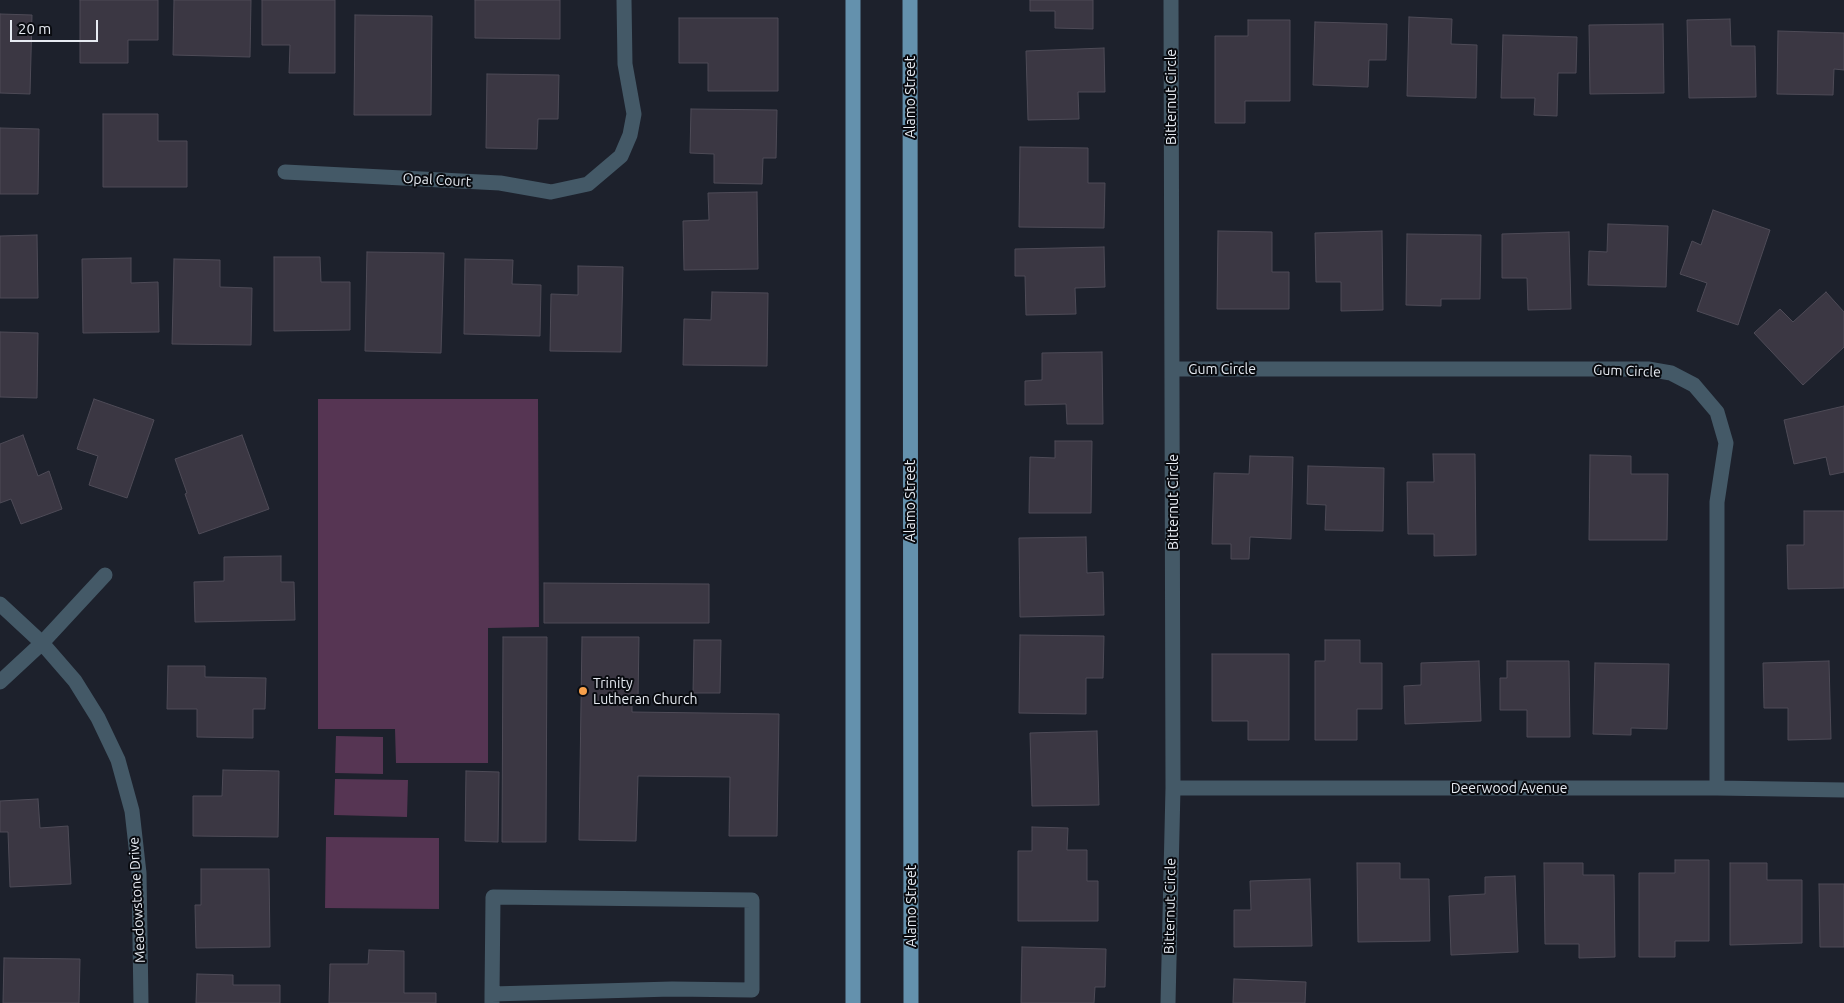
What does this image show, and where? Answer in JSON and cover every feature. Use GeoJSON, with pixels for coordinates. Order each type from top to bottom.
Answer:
{"type":"FeatureCollection","features":[{"type":"Feature","properties":{"kind":"main road"},"geometry":{"type":"LineString","coordinates":[[853,0],[853,1003]]}},
{"type":"Feature","properties":{"kind":"main road","name":"Alamo Street"},"geometry":{"type":"LineString","coordinates":[[910,0],[911,1003]]}},
{"type":"Feature","properties":{"kind":"street","name":"Opal Court"},"geometry":{"type":"LineString","coordinates":[[284,172],[500,183],[551,192],[588,184],[621,156],[630,135],[634,114],[624,64],[624,0]]}},
{"type":"Feature","properties":{"kind":"street","name":"Bitternut Circle"},"geometry":{"type":"LineString","coordinates":[[1168,1003],[1173,788],[1171,0]]}},
{"type":"Feature","properties":{"kind":"street","name":"Gum Circle"},"geometry":{"type":"LineString","coordinates":[[1173,369],[1648,369],[1671,373],[1694,385],[1717,412],[1726,443],[1717,502],[1717,788]]}},
{"type":"Feature","properties":{"kind":"street"},"geometry":{"type":"LineString","coordinates":[[0,682],[42,643],[105,576]]}},
{"type":"Feature","properties":{"kind":"street","name":"Meadowstone Drive"},"geometry":{"type":"LineString","coordinates":[[0,604],[42,643],[75,681],[98,718],[118,760],[132,811],[139,873],[141,1003]]}},
{"type":"Feature","properties":{"kind":"street","name":"Deerwood Avenue"},"geometry":{"type":"LineString","coordinates":[[1173,788],[1717,788],[1844,790]]}},
{"type":"Feature","properties":{"kind":"street"},"geometry":{"type":"LineString","coordinates":[[493,897],[752,900],[752,990],[672,996],[492,998],[493,897]]}},
{"type":"Feature","properties":{"kind":"shaded area"},"geometry":{"type":"Polygon","coordinates":[[[318,399],[538,399],[539,627],[488,628],[488,763],[396,763],[395,729],[318,729],[318,399]]]}},
{"type":"Feature","properties":{"kind":"shaded area"},"geometry":{"type":"Polygon","coordinates":[[[336,736],[383,737],[383,774],[335,773],[336,736]]]}},
{"type":"Feature","properties":{"kind":"shaded area"},"geometry":{"type":"Polygon","coordinates":[[[335,779],[408,780],[407,817],[334,815],[335,779]]]}},
{"type":"Feature","properties":{"kind":"shaded area"},"geometry":{"type":"Polygon","coordinates":[[[326,837],[439,838],[439,909],[325,908],[326,837]]]}},
{"type":"Feature","properties":{"kind":"building"},"geometry":{"type":"Polygon","coordinates":[[[80,0],[158,0],[158,40],[128,40],[128,63],[80,63],[80,0]]]}},
{"type":"Feature","properties":{"kind":"building"},"geometry":{"type":"Polygon","coordinates":[[[174,0],[251,0],[250,57],[173,55],[174,0]]]}},
{"type":"Feature","properties":{"kind":"building"},"geometry":{"type":"Polygon","coordinates":[[[262,0],[335,0],[335,73],[289,73],[290,45],[262,45],[262,0]]]}},
{"type":"Feature","properties":{"kind":"building"},"geometry":{"type":"Polygon","coordinates":[[[475,0],[560,0],[560,39],[475,38],[475,0]]]}},
{"type":"Feature","properties":{"kind":"building"},"geometry":{"type":"Polygon","coordinates":[[[1030,0],[1093,0],[1093,29],[1055,28],[1055,11],[1030,11],[1030,0]]]}},
{"type":"Feature","properties":{"kind":"building"},"geometry":{"type":"Polygon","coordinates":[[[0,14],[32,15],[30,94],[0,93],[0,14]]]}},
{"type":"Feature","properties":{"kind":"building"},"geometry":{"type":"Polygon","coordinates":[[[355,15],[432,16],[431,115],[354,115],[355,15]]]}},
{"type":"Feature","properties":{"kind":"building"},"geometry":{"type":"Polygon","coordinates":[[[1409,17],[1452,19],[1451,44],[1477,45],[1476,98],[1407,96],[1409,17]]]}},
{"type":"Feature","properties":{"kind":"building"},"geometry":{"type":"Polygon","coordinates":[[[679,18],[778,18],[778,91],[708,91],[708,63],[679,63],[679,18]]]}},
{"type":"Feature","properties":{"kind":"building"},"geometry":{"type":"Polygon","coordinates":[[[1730,19],[1731,46],[1755,46],[1756,97],[1689,98],[1687,20],[1730,19]]]}},
{"type":"Feature","properties":{"kind":"building"},"geometry":{"type":"Polygon","coordinates":[[[1248,20],[1290,20],[1290,101],[1245,101],[1245,123],[1215,123],[1215,36],[1248,36],[1248,20]]]}},
{"type":"Feature","properties":{"kind":"building"},"geometry":{"type":"Polygon","coordinates":[[[1315,22],[1387,24],[1386,60],[1369,60],[1368,87],[1313,85],[1315,22]]]}},
{"type":"Feature","properties":{"kind":"building"},"geometry":{"type":"Polygon","coordinates":[[[1663,24],[1664,93],[1590,94],[1589,25],[1663,24]]]}},
{"type":"Feature","properties":{"kind":"building"},"geometry":{"type":"Polygon","coordinates":[[[1778,31],[1844,33],[1844,70],[1834,69],[1833,95],[1777,94],[1778,31]]]}},
{"type":"Feature","properties":{"kind":"building"},"geometry":{"type":"Polygon","coordinates":[[[1503,35],[1577,37],[1576,73],[1558,73],[1557,116],[1534,115],[1535,98],[1501,98],[1503,35]]]}},
{"type":"Feature","properties":{"kind":"building"},"geometry":{"type":"Polygon","coordinates":[[[1104,48],[1105,92],[1078,92],[1079,119],[1028,120],[1026,51],[1104,48]]]}},
{"type":"Feature","properties":{"kind":"building"},"geometry":{"type":"Polygon","coordinates":[[[487,74],[559,75],[558,119],[538,119],[537,149],[486,148],[487,74]]]}},
{"type":"Feature","properties":{"kind":"building"},"geometry":{"type":"Polygon","coordinates":[[[691,109],[777,110],[776,158],[763,158],[762,184],[714,183],[714,154],[690,153],[691,109]]]}},
{"type":"Feature","properties":{"kind":"building"},"geometry":{"type":"Polygon","coordinates":[[[103,114],[158,114],[158,141],[187,141],[187,187],[103,187],[103,114]]]}},
{"type":"Feature","properties":{"kind":"building"},"geometry":{"type":"Polygon","coordinates":[[[0,128],[39,129],[38,194],[0,194],[0,128]]]}},
{"type":"Feature","properties":{"kind":"building"},"geometry":{"type":"Polygon","coordinates":[[[1020,147],[1088,148],[1088,183],[1105,183],[1104,228],[1019,227],[1020,147]]]}},
{"type":"Feature","properties":{"kind":"building"},"geometry":{"type":"Polygon","coordinates":[[[757,192],[758,269],[684,270],[683,221],[709,220],[708,193],[757,192]]]}},
{"type":"Feature","properties":{"kind":"building"},"geometry":{"type":"Polygon","coordinates":[[[1713,210],[1770,230],[1738,325],[1697,311],[1707,283],[1680,274],[1692,241],[1701,245],[1713,210]]]}},
{"type":"Feature","properties":{"kind":"building"},"geometry":{"type":"Polygon","coordinates":[[[1608,224],[1668,226],[1666,287],[1588,285],[1589,251],[1607,252],[1608,224]]]}},
{"type":"Feature","properties":{"kind":"building"},"geometry":{"type":"Polygon","coordinates":[[[1218,231],[1272,232],[1272,272],[1289,272],[1289,309],[1217,309],[1218,231]]]}},
{"type":"Feature","properties":{"kind":"building"},"geometry":{"type":"Polygon","coordinates":[[[1382,231],[1383,310],[1341,311],[1341,282],[1316,282],[1315,233],[1382,231]]]}},
{"type":"Feature","properties":{"kind":"building"},"geometry":{"type":"Polygon","coordinates":[[[1569,232],[1571,309],[1528,310],[1527,278],[1502,278],[1502,234],[1569,232]]]}},
{"type":"Feature","properties":{"kind":"building"},"geometry":{"type":"Polygon","coordinates":[[[1407,234],[1481,235],[1480,299],[1441,299],[1441,306],[1406,305],[1407,234]]]}},
{"type":"Feature","properties":{"kind":"building"},"geometry":{"type":"Polygon","coordinates":[[[37,235],[38,298],[0,298],[0,236],[37,235]]]}},
{"type":"Feature","properties":{"kind":"building"},"geometry":{"type":"Polygon","coordinates":[[[1104,247],[1105,287],[1075,288],[1076,314],[1026,315],[1025,276],[1015,276],[1015,249],[1104,247]]]}},
{"type":"Feature","properties":{"kind":"building"},"geometry":{"type":"Polygon","coordinates":[[[367,252],[444,253],[441,353],[365,351],[367,252]]]}},
{"type":"Feature","properties":{"kind":"building"},"geometry":{"type":"Polygon","coordinates":[[[274,257],[320,257],[321,282],[350,282],[350,330],[274,331],[274,257]]]}},
{"type":"Feature","properties":{"kind":"building"},"geometry":{"type":"Polygon","coordinates":[[[131,258],[131,283],[158,282],[159,332],[83,333],[82,259],[131,258]]]}},
{"type":"Feature","properties":{"kind":"building"},"geometry":{"type":"Polygon","coordinates":[[[174,259],[220,260],[220,287],[252,288],[251,345],[172,344],[174,259]]]}},
{"type":"Feature","properties":{"kind":"building"},"geometry":{"type":"Polygon","coordinates":[[[465,259],[513,260],[512,284],[541,285],[540,336],[464,334],[465,259]]]}},
{"type":"Feature","properties":{"kind":"building"},"geometry":{"type":"Polygon","coordinates":[[[578,266],[623,267],[621,352],[550,351],[551,294],[578,295],[578,266]]]}},
{"type":"Feature","properties":{"kind":"building"},"geometry":{"type":"Polygon","coordinates":[[[712,292],[768,293],[767,366],[683,365],[684,319],[711,320],[712,292]]]}},
{"type":"Feature","properties":{"kind":"building"},"geometry":{"type":"Polygon","coordinates":[[[1826,292],[1844,312],[1844,347],[1803,385],[1754,333],[1780,309],[1793,322],[1826,292]]]}},
{"type":"Feature","properties":{"kind":"building"},"geometry":{"type":"Polygon","coordinates":[[[0,332],[38,333],[37,398],[0,397],[0,332]]]}},
{"type":"Feature","properties":{"kind":"building"},"geometry":{"type":"Polygon","coordinates":[[[1102,352],[1103,424],[1067,424],[1066,404],[1025,405],[1025,381],[1042,380],[1042,353],[1102,352]]]}},
{"type":"Feature","properties":{"kind":"building"},"geometry":{"type":"Polygon","coordinates":[[[94,399],[154,420],[127,498],[89,485],[98,456],[77,449],[94,399]]]}},
{"type":"Feature","properties":{"kind":"building"},"geometry":{"type":"Polygon","coordinates":[[[1844,406],[1844,472],[1830,475],[1826,457],[1794,464],[1784,420],[1844,406]]]}},
{"type":"Feature","properties":{"kind":"building"},"geometry":{"type":"Polygon","coordinates":[[[23,435],[38,476],[49,471],[62,509],[21,524],[11,499],[0,503],[0,444],[23,435]]]}},
{"type":"Feature","properties":{"kind":"building"},"geometry":{"type":"Polygon","coordinates":[[[242,435],[269,509],[199,534],[175,459],[242,435]]]}},
{"type":"Feature","properties":{"kind":"building"},"geometry":{"type":"Polygon","coordinates":[[[1055,441],[1092,441],[1091,513],[1029,513],[1030,457],[1055,458],[1055,441]]]}},
{"type":"Feature","properties":{"kind":"building"},"geometry":{"type":"Polygon","coordinates":[[[1433,454],[1475,454],[1476,555],[1434,556],[1434,534],[1408,534],[1407,482],[1434,482],[1433,454]]]}},
{"type":"Feature","properties":{"kind":"building"},"geometry":{"type":"Polygon","coordinates":[[[1590,455],[1631,456],[1631,474],[1668,474],[1667,540],[1589,540],[1590,455]]]}},
{"type":"Feature","properties":{"kind":"building"},"geometry":{"type":"Polygon","coordinates":[[[1250,456],[1293,457],[1291,539],[1250,537],[1249,559],[1231,559],[1231,544],[1212,544],[1214,473],[1249,474],[1250,456]]]}},
{"type":"Feature","properties":{"kind":"building"},"geometry":{"type":"Polygon","coordinates":[[[1308,466],[1384,468],[1383,531],[1325,530],[1326,505],[1307,504],[1308,466]]]}},
{"type":"Feature","properties":{"kind":"building"},"geometry":{"type":"Polygon","coordinates":[[[1804,511],[1844,511],[1844,588],[1788,589],[1787,545],[1804,545],[1804,511]]]}},
{"type":"Feature","properties":{"kind":"building"},"geometry":{"type":"Polygon","coordinates":[[[1086,537],[1087,573],[1103,572],[1104,615],[1020,617],[1019,538],[1086,537]]]}},
{"type":"Feature","properties":{"kind":"building"},"geometry":{"type":"Polygon","coordinates":[[[281,556],[281,582],[294,582],[295,620],[195,622],[194,582],[224,581],[224,557],[281,556]]]}},
{"type":"Feature","properties":{"kind":"building"},"geometry":{"type":"Polygon","coordinates":[[[544,583],[709,584],[709,623],[544,623],[544,583]]]}},
{"type":"Feature","properties":{"kind":"building"},"geometry":{"type":"Polygon","coordinates":[[[1020,635],[1104,636],[1103,678],[1086,678],[1086,714],[1019,713],[1020,635]]]}},
{"type":"Feature","properties":{"kind":"building"},"geometry":{"type":"Polygon","coordinates":[[[503,637],[547,637],[546,842],[502,842],[503,637]]]}},
{"type":"Feature","properties":{"kind":"building"},"geometry":{"type":"Polygon","coordinates":[[[582,637],[639,637],[638,700],[632,700],[632,712],[779,714],[777,836],[729,836],[730,777],[638,776],[636,841],[579,840],[582,637]]]}},
{"type":"Feature","properties":{"kind":"building"},"geometry":{"type":"Polygon","coordinates":[[[694,640],[721,640],[720,693],[693,693],[694,640]]]}},
{"type":"Feature","properties":{"kind":"building"},"geometry":{"type":"Polygon","coordinates":[[[1325,640],[1360,640],[1360,663],[1382,663],[1382,709],[1357,709],[1357,740],[1315,740],[1315,661],[1325,661],[1325,640]]]}},
{"type":"Feature","properties":{"kind":"building"},"geometry":{"type":"Polygon","coordinates":[[[1212,654],[1289,654],[1289,740],[1248,740],[1248,721],[1212,721],[1212,654]]]}},
{"type":"Feature","properties":{"kind":"building"},"geometry":{"type":"Polygon","coordinates":[[[1479,661],[1481,721],[1405,724],[1404,686],[1421,685],[1421,663],[1479,661]]]}},
{"type":"Feature","properties":{"kind":"building"},"geometry":{"type":"Polygon","coordinates":[[[1507,661],[1569,661],[1570,737],[1527,737],[1527,710],[1500,710],[1500,678],[1507,678],[1507,661]]]}},
{"type":"Feature","properties":{"kind":"building"},"geometry":{"type":"Polygon","coordinates":[[[1829,661],[1831,739],[1788,740],[1788,708],[1764,708],[1763,663],[1829,661]]]}},
{"type":"Feature","properties":{"kind":"building"},"geometry":{"type":"Polygon","coordinates":[[[1595,663],[1669,664],[1667,729],[1631,728],[1631,735],[1593,734],[1595,663]]]}},
{"type":"Feature","properties":{"kind":"building"},"geometry":{"type":"Polygon","coordinates":[[[168,666],[205,666],[205,677],[266,678],[265,709],[253,709],[253,738],[197,737],[197,709],[167,709],[168,666]]]}},
{"type":"Feature","properties":{"kind":"building"},"geometry":{"type":"Polygon","coordinates":[[[1097,731],[1099,805],[1032,806],[1030,733],[1097,731]]]}},
{"type":"Feature","properties":{"kind":"building"},"geometry":{"type":"Polygon","coordinates":[[[223,770],[279,771],[278,837],[193,836],[193,796],[222,796],[223,770]]]}},
{"type":"Feature","properties":{"kind":"building"},"geometry":{"type":"Polygon","coordinates":[[[466,771],[499,772],[498,842],[465,841],[466,771]]]}},
{"type":"Feature","properties":{"kind":"building"},"geometry":{"type":"Polygon","coordinates":[[[38,799],[40,828],[68,826],[71,884],[10,887],[8,832],[0,832],[0,801],[38,799]]]}},
{"type":"Feature","properties":{"kind":"building"},"geometry":{"type":"Polygon","coordinates":[[[1032,827],[1068,828],[1067,850],[1087,850],[1087,881],[1098,881],[1098,921],[1018,921],[1018,851],[1032,851],[1032,827]]]}},
{"type":"Feature","properties":{"kind":"building"},"geometry":{"type":"Polygon","coordinates":[[[1675,860],[1709,860],[1709,941],[1675,941],[1675,957],[1639,957],[1639,873],[1675,873],[1675,860]]]}},
{"type":"Feature","properties":{"kind":"building"},"geometry":{"type":"Polygon","coordinates":[[[1357,863],[1400,863],[1400,879],[1429,879],[1430,941],[1358,942],[1357,863]]]}},
{"type":"Feature","properties":{"kind":"building"},"geometry":{"type":"Polygon","coordinates":[[[1544,863],[1583,863],[1583,875],[1614,875],[1615,957],[1579,958],[1579,944],[1545,944],[1544,863]]]}},
{"type":"Feature","properties":{"kind":"building"},"geometry":{"type":"Polygon","coordinates":[[[1730,863],[1767,863],[1767,880],[1802,880],[1802,943],[1730,945],[1730,863]]]}},
{"type":"Feature","properties":{"kind":"building"},"geometry":{"type":"Polygon","coordinates":[[[201,869],[269,869],[270,947],[196,948],[195,905],[201,905],[201,869]]]}},
{"type":"Feature","properties":{"kind":"building"},"geometry":{"type":"Polygon","coordinates":[[[1515,876],[1518,952],[1451,955],[1449,896],[1485,894],[1485,877],[1515,876]]]}},
{"type":"Feature","properties":{"kind":"building"},"geometry":{"type":"Polygon","coordinates":[[[1310,879],[1312,946],[1234,947],[1234,910],[1251,910],[1250,881],[1310,879]]]}},
{"type":"Feature","properties":{"kind":"building"},"geometry":{"type":"Polygon","coordinates":[[[1819,884],[1844,884],[1844,947],[1820,947],[1819,884]]]}},
{"type":"Feature","properties":{"kind":"building"},"geometry":{"type":"Polygon","coordinates":[[[1022,947],[1106,949],[1105,987],[1095,987],[1094,1003],[1021,1003],[1022,947]]]}},
{"type":"Feature","properties":{"kind":"building"},"geometry":{"type":"Polygon","coordinates":[[[369,950],[404,951],[404,993],[436,993],[436,1003],[329,1003],[330,964],[368,964],[369,950]]]}},
{"type":"Feature","properties":{"kind":"building"},"geometry":{"type":"Polygon","coordinates":[[[4,958],[80,959],[79,1003],[3,1003],[4,958]]]}},
{"type":"Feature","properties":{"kind":"building"},"geometry":{"type":"Polygon","coordinates":[[[197,974],[233,975],[233,985],[280,985],[280,1003],[196,1003],[197,974]]]}},
{"type":"Feature","properties":{"kind":"building"},"geometry":{"type":"Polygon","coordinates":[[[1234,979],[1306,982],[1305,1003],[1233,1003],[1234,979]]]}},
{"type":"Feature","properties":{"kind":"place","name":"Trinity Lutheran Church"},"geometry":{"type":"Point","coordinates":[583,691]}}]}
